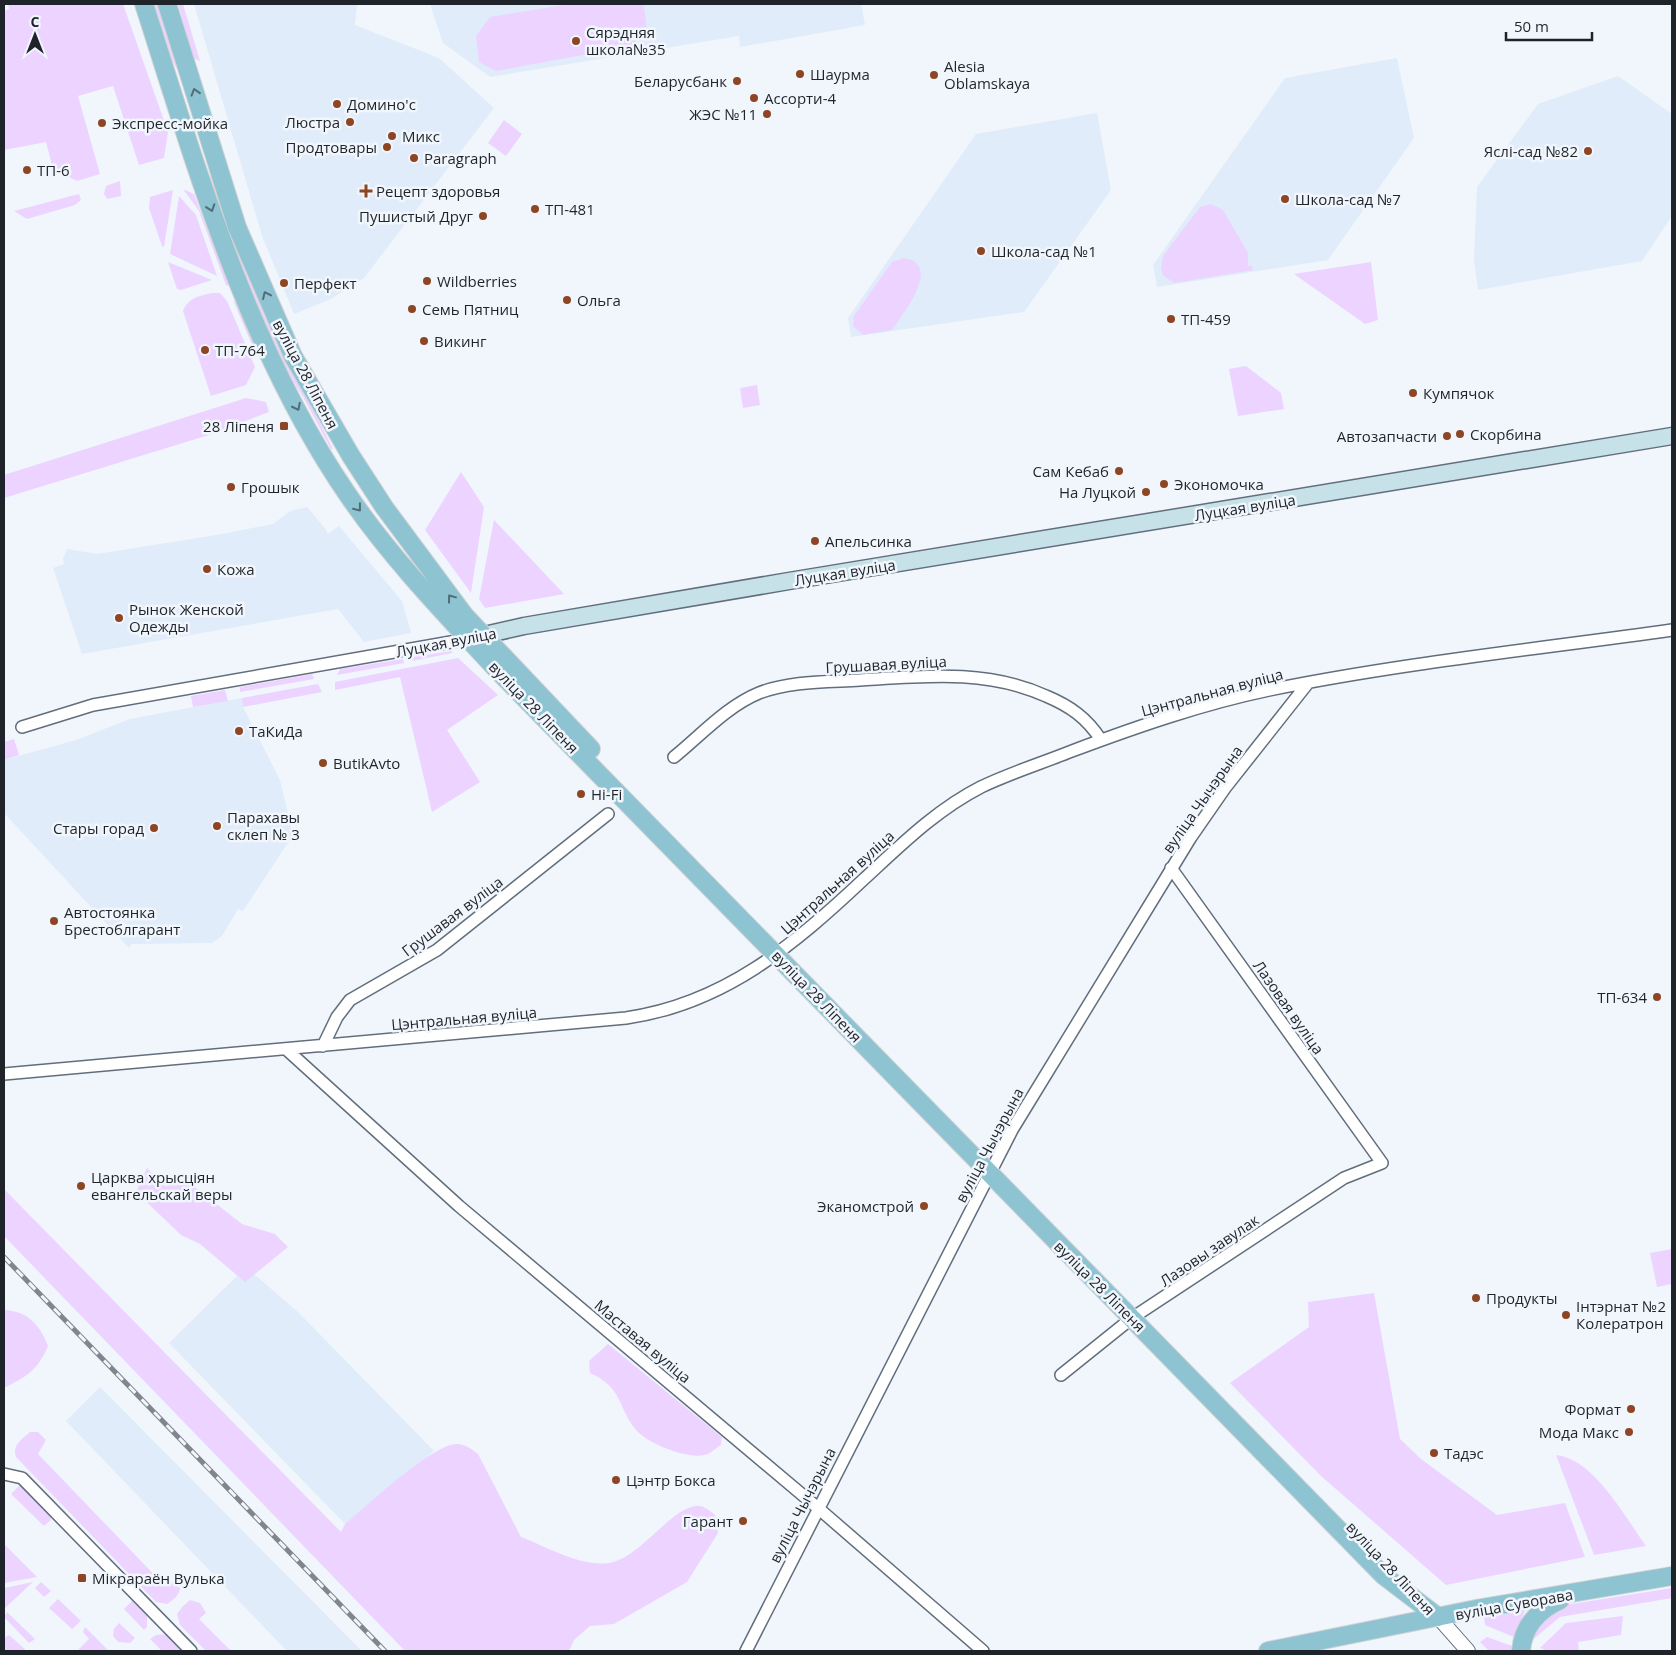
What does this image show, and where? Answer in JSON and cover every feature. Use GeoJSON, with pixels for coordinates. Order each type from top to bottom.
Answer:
{"type":"FeatureCollection","features":[{"type":"Feature","properties":{"kind":"main road","name":"вуліца 28 Ліпеня"},"geometry":{"type":"LineString","coordinates":[[144,4],[228,259],[274,364],[330,467],[348,496],[393,553],[1137,1315],[1383,1574],[1438,1618]]}},
{"type":"Feature","properties":{"kind":"main road","name":"вуліца 28 Ліпеня"},"geometry":{"type":"LineString","coordinates":[[167,4],[237,226],[293,356],[352,456],[408,539],[465,616],[475,637]]}},
{"type":"Feature","properties":{"kind":"main road","name":"Луцкая вуліца"},"geometry":{"type":"LineString","coordinates":[[475,637],[780,582],[1672,436]]}},
{"type":"Feature","properties":{"kind":"main road"},"geometry":{"type":"LineString","coordinates":[[330,467],[352,456]]}},
{"type":"Feature","properties":{"kind":"main road","name":"вуліца Суворава"},"geometry":{"type":"LineString","coordinates":[[1268,1651],[1672,1576]]}},
{"type":"Feature","properties":{"kind":"main road"},"geometry":{"type":"LineString","coordinates":[[1521,1651],[1526,1631],[1539,1612],[1549,1604],[1584,1592]]}},
{"type":"Feature","properties":{"kind":"street","name":"Цэнтральная вуліца"},"geometry":{"type":"LineString","coordinates":[[4,1074],[626,1018],[661,1012],[711,993],[781,951],[824,917],[912,834],[957,800],[983,786],[1101,740],[1206,706],[1269,690],[1399,668],[1672,630]]}},
{"type":"Feature","properties":{"kind":"street","name":"Луцкая вуліца"},"geometry":{"type":"LineString","coordinates":[[22,727],[93,706],[475,637]]}},
{"type":"Feature","properties":{"kind":"street","name":"Грушавая вуліца"},"geometry":{"type":"LineString","coordinates":[[674,757],[737,706],[759,693],[805,683],[908,677],[973,676],[1007,681],[1027,687],[1076,712],[1090,725],[1101,740]]}},
{"type":"Feature","properties":{"kind":"street","name":"вуліца Чычэрына"},"geometry":{"type":"LineString","coordinates":[[746,1651],[992,1168],[1024,1110],[1171,868],[1225,788],[1308,683]]}},
{"type":"Feature","properties":{"kind":"street","name":"Грушавая вуліца"},"geometry":{"type":"LineString","coordinates":[[324,1046],[337,1017],[350,1000],[437,950],[608,814]]}},
{"type":"Feature","properties":{"kind":"street","name":"Лазовая вуліца"},"geometry":{"type":"LineString","coordinates":[[1171,868],[1382,1163]]}},
{"type":"Feature","properties":{"kind":"street","name":"Маставая вуліца"},"geometry":{"type":"LineString","coordinates":[[286,1049],[459,1206],[818,1508],[983,1651]]}},
{"type":"Feature","properties":{"kind":"street","name":"Лазовы завулак"},"geometry":{"type":"LineString","coordinates":[[1061,1375],[1137,1315],[1344,1178],[1382,1163]]}},
{"type":"Feature","properties":{"kind":"street"},"geometry":{"type":"LineString","coordinates":[[4,1474],[22,1478],[192,1651]]}},
{"type":"Feature","properties":{"kind":"street"},"geometry":{"type":"LineString","coordinates":[[1438,1618],[1468,1651]]}},
{"type":"Feature","properties":{"kind":"shaded area"},"geometry":{"type":"Polygon","coordinates":[[[8,4],[123,4],[168,132],[164,158],[139,165],[113,86],[78,96],[100,174],[77,181],[53,169],[46,142],[4,150],[4,11],[9,9],[8,4]]]}},
{"type":"Feature","properties":{"kind":"shaded area"},"geometry":{"type":"Polygon","coordinates":[[[152,4],[160,4],[183,80],[167,51],[152,4]]]}},
{"type":"Feature","properties":{"kind":"shaded area"},"geometry":{"type":"Polygon","coordinates":[[[178,4],[183,4],[200,61],[193,58],[178,4]]]}},
{"type":"Feature","properties":{"kind":"shaded area"},"geometry":{"type":"Polygon","coordinates":[[[194,4],[357,4],[355,25],[439,58],[494,108],[364,278],[331,299],[294,314],[262,236],[194,4]]]}},
{"type":"Feature","properties":{"kind":"shaded area","name":"Сярэдняя школа№35"},"geometry":{"type":"Polygon","coordinates":[[[430,4],[861,4],[865,25],[740,47],[739,36],[490,77],[443,43],[430,4]]]}},
{"type":"Feature","properties":{"kind":"shaded area"},"geometry":{"type":"Polygon","coordinates":[[[570,4],[639,4],[644,6],[647,31],[631,46],[496,71],[479,62],[476,36],[490,17],[570,4]]]}},
{"type":"Feature","properties":{"kind":"shaded area","name":"Школа-сад №7"},"geometry":{"type":"Polygon","coordinates":[[[1397,58],[1414,138],[1328,260],[1157,287],[1153,265],[1285,78],[1397,58]]]}},
{"type":"Feature","properties":{"kind":"shaded area","name":"Яслі-сад №82"},"geometry":{"type":"Polygon","coordinates":[[[1618,76],[1672,114],[1672,216],[1642,261],[1478,290],[1474,260],[1477,187],[1538,104],[1618,76]]]}},
{"type":"Feature","properties":{"kind":"shaded area","name":"Школа-сад №1"},"geometry":{"type":"Polygon","coordinates":[[[1097,113],[1111,190],[1024,312],[851,337],[848,318],[976,134],[1097,113]]]}},
{"type":"Feature","properties":{"kind":"shaded area"},"geometry":{"type":"Polygon","coordinates":[[[504,120],[522,134],[506,156],[488,143],[504,120]]]}},
{"type":"Feature","properties":{"kind":"shaded area"},"geometry":{"type":"Polygon","coordinates":[[[209,176],[212,177],[252,286],[333,449],[331,449],[303,397],[282,364],[248,287],[209,176]]]}},
{"type":"Feature","properties":{"kind":"shaded area"},"geometry":{"type":"Polygon","coordinates":[[[120,181],[121,196],[107,199],[104,194],[106,186],[120,181]]]}},
{"type":"Feature","properties":{"kind":"shaded area"},"geometry":{"type":"Polygon","coordinates":[[[183,189],[194,194],[229,286],[226,285],[199,211],[183,189]]]}},
{"type":"Feature","properties":{"kind":"shaded area"},"geometry":{"type":"Polygon","coordinates":[[[173,190],[164,247],[162,246],[149,208],[150,197],[173,190]]]}},
{"type":"Feature","properties":{"kind":"shaded area"},"geometry":{"type":"Polygon","coordinates":[[[79,194],[81,200],[75,205],[27,219],[14,211],[79,194]]]}},
{"type":"Feature","properties":{"kind":"shaded area"},"geometry":{"type":"Polygon","coordinates":[[[179,196],[196,215],[217,276],[170,254],[179,196]]]}},
{"type":"Feature","properties":{"kind":"shaded area"},"geometry":{"type":"Polygon","coordinates":[[[1211,204],[1223,210],[1248,253],[1248,266],[1252,266],[1253,270],[1174,283],[1163,275],[1161,269],[1163,256],[1200,207],[1211,204]]]}},
{"type":"Feature","properties":{"kind":"shaded area"},"geometry":{"type":"Polygon","coordinates":[[[904,258],[915,262],[920,270],[920,280],[910,303],[892,330],[863,335],[853,326],[854,316],[892,262],[904,258]]]}},
{"type":"Feature","properties":{"kind":"shaded area"},"geometry":{"type":"Polygon","coordinates":[[[168,262],[212,280],[181,290],[177,289],[168,262]]]}},
{"type":"Feature","properties":{"kind":"shaded area"},"geometry":{"type":"Polygon","coordinates":[[[1371,262],[1378,320],[1365,324],[1294,274],[1371,262]]]}},
{"type":"Feature","properties":{"kind":"shaded area"},"geometry":{"type":"Polygon","coordinates":[[[212,293],[220,293],[227,301],[255,367],[246,385],[211,396],[183,311],[191,300],[212,293]]]}},
{"type":"Feature","properties":{"kind":"shaded area"},"geometry":{"type":"Polygon","coordinates":[[[233,300],[238,305],[258,351],[255,352],[233,300]]]}},
{"type":"Feature","properties":{"kind":"shaded area"},"geometry":{"type":"Polygon","coordinates":[[[1246,366],[1281,393],[1284,409],[1238,416],[1229,369],[1246,366]]]}},
{"type":"Feature","properties":{"kind":"shaded area"},"geometry":{"type":"Polygon","coordinates":[[[757,385],[760,405],[743,408],[740,388],[757,385]]]}},
{"type":"Feature","properties":{"kind":"shaded area"},"geometry":{"type":"Polygon","coordinates":[[[246,398],[266,402],[269,412],[212,434],[4,498],[4,475],[246,398]]]}},
{"type":"Feature","properties":{"kind":"shaded area"},"geometry":{"type":"Polygon","coordinates":[[[461,472],[484,507],[471,593],[425,530],[461,472]]]}},
{"type":"Feature","properties":{"kind":"shaded area"},"geometry":{"type":"Polygon","coordinates":[[[307,507],[328,534],[339,526],[402,601],[411,633],[364,642],[338,609],[82,654],[53,568],[64,564],[63,559],[67,549],[97,554],[216,535],[273,524],[290,511],[307,507]]]}},
{"type":"Feature","properties":{"kind":"shaded area"},"geometry":{"type":"Polygon","coordinates":[[[494,520],[564,594],[485,608],[479,599],[494,520]]]}},
{"type":"Feature","properties":{"kind":"shaded area"},"geometry":{"type":"Polygon","coordinates":[[[452,651],[452,653],[412,661],[412,657],[452,651]]]}},
{"type":"Feature","properties":{"kind":"shaded area"},"geometry":{"type":"Polygon","coordinates":[[[458,658],[498,695],[447,730],[480,782],[432,812],[400,677],[335,690],[335,682],[458,658]]]}},
{"type":"Feature","properties":{"kind":"shaded area"},"geometry":{"type":"Polygon","coordinates":[[[403,659],[404,663],[337,675],[340,669],[403,659]]]}},
{"type":"Feature","properties":{"kind":"shaded area"},"geometry":{"type":"Polygon","coordinates":[[[312,674],[314,679],[240,692],[240,687],[312,674]]]}},
{"type":"Feature","properties":{"kind":"shaded area"},"geometry":{"type":"Polygon","coordinates":[[[318,684],[322,692],[243,707],[242,698],[318,684]]]}},
{"type":"Feature","properties":{"kind":"shaded area"},"geometry":{"type":"Polygon","coordinates":[[[225,690],[228,701],[193,707],[191,696],[225,690]]]}},
{"type":"Feature","properties":{"kind":"shaded area","name":"Стары горад"},"geometry":{"type":"Polygon","coordinates":[[[242,698],[243,707],[280,780],[293,835],[243,911],[238,909],[222,936],[212,943],[131,944],[129,948],[4,813],[4,760],[76,740],[130,719],[242,698]]]}},
{"type":"Feature","properties":{"kind":"shaded area"},"geometry":{"type":"Polygon","coordinates":[[[14,739],[19,755],[4,760],[4,742],[14,739]]]}},
{"type":"Feature","properties":{"kind":"shaded area"},"geometry":{"type":"Polygon","coordinates":[[[147,1168],[165,1186],[187,1181],[242,1224],[275,1234],[288,1247],[245,1282],[200,1244],[181,1235],[136,1192],[147,1168]]]}},
{"type":"Feature","properties":{"kind":"shaded area"},"geometry":{"type":"Polygon","coordinates":[[[4,1189],[341,1532],[345,1524],[417,1464],[447,1446],[458,1444],[464,1445],[478,1454],[521,1537],[564,1555],[587,1562],[598,1563],[609,1563],[621,1559],[632,1553],[675,1516],[685,1509],[695,1506],[703,1507],[715,1515],[718,1533],[687,1582],[614,1624],[590,1626],[574,1640],[569,1651],[405,1651],[4,1236],[4,1189]]]}},
{"type":"Feature","properties":{"kind":"shaded area"},"geometry":{"type":"Polygon","coordinates":[[[1672,1249],[1672,1284],[1657,1287],[1650,1253],[1672,1249]]]}},
{"type":"Feature","properties":{"kind":"shaded area"},"geometry":{"type":"Polygon","coordinates":[[[246,1267],[298,1312],[434,1451],[345,1524],[169,1343],[246,1267]]]}},
{"type":"Feature","properties":{"kind":"shaded area"},"geometry":{"type":"Polygon","coordinates":[[[1374,1293],[1400,1439],[1421,1459],[1497,1515],[1565,1503],[1585,1557],[1446,1585],[1321,1476],[1230,1383],[1309,1327],[1308,1302],[1374,1293]]]}},
{"type":"Feature","properties":{"kind":"shaded area"},"geometry":{"type":"Polygon","coordinates":[[[4,1310],[20,1313],[32,1320],[48,1346],[40,1361],[30,1372],[4,1388],[4,1310]]]}},
{"type":"Feature","properties":{"kind":"shaded area"},"geometry":{"type":"Polygon","coordinates":[[[608,1344],[722,1437],[721,1445],[706,1454],[688,1455],[678,1453],[650,1441],[637,1431],[615,1392],[609,1385],[590,1373],[589,1361],[608,1344]]]}},
{"type":"Feature","properties":{"kind":"shaded area"},"geometry":{"type":"Polygon","coordinates":[[[100,1387],[362,1651],[287,1651],[66,1421],[100,1387]]]}},
{"type":"Feature","properties":{"kind":"shaded area"},"geometry":{"type":"Polygon","coordinates":[[[30,1432],[38,1432],[46,1440],[38,1454],[166,1587],[174,1582],[180,1588],[179,1593],[174,1599],[167,1604],[156,1602],[16,1457],[16,1446],[30,1432]]]}},
{"type":"Feature","properties":{"kind":"shaded area"},"geometry":{"type":"Polygon","coordinates":[[[1556,1455],[1570,1459],[1596,1478],[1646,1546],[1594,1555],[1556,1455]]]}},
{"type":"Feature","properties":{"kind":"shaded area"},"geometry":{"type":"Polygon","coordinates":[[[20,1485],[50,1515],[51,1520],[44,1526],[11,1494],[20,1485]]]}},
{"type":"Feature","properties":{"kind":"shaded area"},"geometry":{"type":"Polygon","coordinates":[[[4,1544],[37,1577],[4,1583],[4,1544]]]}},
{"type":"Feature","properties":{"kind":"shaded area"},"geometry":{"type":"Polygon","coordinates":[[[33,1582],[4,1609],[4,1588],[33,1582]]]}},
{"type":"Feature","properties":{"kind":"shaded area"},"geometry":{"type":"Polygon","coordinates":[[[41,1582],[51,1591],[44,1597],[35,1588],[41,1582]]]}},
{"type":"Feature","properties":{"kind":"shaded area"},"geometry":{"type":"Polygon","coordinates":[[[1672,1588],[1672,1598],[1560,1617],[1530,1642],[1535,1622],[1565,1605],[1672,1588]]]}},
{"type":"Feature","properties":{"kind":"shaded area"},"geometry":{"type":"Polygon","coordinates":[[[58,1599],[81,1621],[72,1629],[49,1608],[58,1599]]]}},
{"type":"Feature","properties":{"kind":"shaded area"},"geometry":{"type":"Polygon","coordinates":[[[133,1600],[147,1614],[147,1627],[144,1630],[124,1609],[133,1600]]]}},
{"type":"Feature","properties":{"kind":"shaded area"},"geometry":{"type":"Polygon","coordinates":[[[190,1600],[200,1603],[206,1613],[199,1619],[231,1651],[206,1651],[180,1625],[177,1614],[190,1600]]]}},
{"type":"Feature","properties":{"kind":"shaded area"},"geometry":{"type":"Polygon","coordinates":[[[1525,1611],[1514,1637],[1485,1625],[1484,1618],[1525,1611]]]}},
{"type":"Feature","properties":{"kind":"shaded area"},"geometry":{"type":"Polygon","coordinates":[[[7,1612],[35,1639],[29,1643],[4,1617],[7,1612]]]}},
{"type":"Feature","properties":{"kind":"shaded area"},"geometry":{"type":"Polygon","coordinates":[[[1623,1616],[1621,1635],[1578,1642],[1579,1651],[1548,1651],[1540,1648],[1566,1623],[1623,1616]]]}},
{"type":"Feature","properties":{"kind":"shaded area"},"geometry":{"type":"Polygon","coordinates":[[[119,1623],[135,1638],[130,1643],[118,1642],[113,1636],[114,1629],[119,1623]]]}},
{"type":"Feature","properties":{"kind":"shaded area"},"geometry":{"type":"Polygon","coordinates":[[[85,1627],[109,1651],[77,1651],[89,1639],[83,1632],[85,1627]]]}},
{"type":"Feature","properties":{"kind":"shaded area"},"geometry":{"type":"Polygon","coordinates":[[[166,1634],[183,1651],[162,1651],[150,1639],[156,1635],[166,1634]]]}},
{"type":"Feature","properties":{"kind":"shaded area"},"geometry":{"type":"Polygon","coordinates":[[[9,1635],[27,1651],[4,1651],[4,1638],[9,1635]]]}},
{"type":"Feature","properties":{"kind":"shaded area"},"geometry":{"type":"Polygon","coordinates":[[[1487,1637],[1512,1646],[1512,1651],[1489,1651],[1480,1642],[1487,1637]]]}},
{"type":"Feature","properties":{"kind":"railway"},"geometry":{"type":"LineString","coordinates":[[4,1257],[385,1651]]}},
{"type":"Feature","properties":{"kind":"place","name":"Сярэдняя школа№35"},"geometry":{"type":"Point","coordinates":[576,41]}},
{"type":"Feature","properties":{"kind":"place","name":"Шаурма"},"geometry":{"type":"Point","coordinates":[800,74]}},
{"type":"Feature","properties":{"kind":"place","name":"Alesia Oblamskaya"},"geometry":{"type":"Point","coordinates":[934,75]}},
{"type":"Feature","properties":{"kind":"place","name":"Беларусбанк"},"geometry":{"type":"Point","coordinates":[737,81]}},
{"type":"Feature","properties":{"kind":"place","name":"Ассорти-4"},"geometry":{"type":"Point","coordinates":[754,98]}},
{"type":"Feature","properties":{"kind":"place","name":"Домино'c"},"geometry":{"type":"Point","coordinates":[337,104]}},
{"type":"Feature","properties":{"kind":"place","name":"ЖЭС №11"},"geometry":{"type":"Point","coordinates":[767,114]}},
{"type":"Feature","properties":{"kind":"place","name":"Люстра"},"geometry":{"type":"Point","coordinates":[350,122]}},
{"type":"Feature","properties":{"kind":"place","name":"Экспресс-мойка"},"geometry":{"type":"Point","coordinates":[102,123]}},
{"type":"Feature","properties":{"kind":"place","name":"Микс"},"geometry":{"type":"Point","coordinates":[392,136]}},
{"type":"Feature","properties":{"kind":"place","name":"Продтовары"},"geometry":{"type":"Point","coordinates":[387,147]}},
{"type":"Feature","properties":{"kind":"place","name":"Яслі-сад №82"},"geometry":{"type":"Point","coordinates":[1588,151]}},
{"type":"Feature","properties":{"kind":"place","name":"Paragraph"},"geometry":{"type":"Point","coordinates":[414,158]}},
{"type":"Feature","properties":{"kind":"place","name":"ТП-6"},"geometry":{"type":"Point","coordinates":[27,170]}},
{"type":"Feature","properties":{"kind":"place","name":"Рецепт здоровья"},"geometry":{"type":"Point","coordinates":[366,191]}},
{"type":"Feature","properties":{"kind":"place","name":"Школа-сад №7"},"geometry":{"type":"Point","coordinates":[1285,199]}},
{"type":"Feature","properties":{"kind":"place","name":"ТП-481"},"geometry":{"type":"Point","coordinates":[535,209]}},
{"type":"Feature","properties":{"kind":"place","name":"Пушистый Друг"},"geometry":{"type":"Point","coordinates":[483,216]}},
{"type":"Feature","properties":{"kind":"place","name":"Школа-сад №1"},"geometry":{"type":"Point","coordinates":[981,251]}},
{"type":"Feature","properties":{"kind":"place","name":"Wildberries"},"geometry":{"type":"Point","coordinates":[427,281]}},
{"type":"Feature","properties":{"kind":"place","name":"Перфект"},"geometry":{"type":"Point","coordinates":[284,283]}},
{"type":"Feature","properties":{"kind":"place","name":"Ольга"},"geometry":{"type":"Point","coordinates":[567,300]}},
{"type":"Feature","properties":{"kind":"place","name":"Семь Пятниц"},"geometry":{"type":"Point","coordinates":[412,309]}},
{"type":"Feature","properties":{"kind":"place","name":"ТП-459"},"geometry":{"type":"Point","coordinates":[1171,319]}},
{"type":"Feature","properties":{"kind":"place","name":"Викинг"},"geometry":{"type":"Point","coordinates":[424,341]}},
{"type":"Feature","properties":{"kind":"place","name":"ТП-764"},"geometry":{"type":"Point","coordinates":[205,350]}},
{"type":"Feature","properties":{"kind":"place","name":"Кумпячок"},"geometry":{"type":"Point","coordinates":[1413,393]}},
{"type":"Feature","properties":{"kind":"place","name":"28 Ліпеня"},"geometry":{"type":"Point","coordinates":[284,426]}},
{"type":"Feature","properties":{"kind":"place","name":"Скорбина"},"geometry":{"type":"Point","coordinates":[1460,434]}},
{"type":"Feature","properties":{"kind":"place","name":"Автозапчасти"},"geometry":{"type":"Point","coordinates":[1447,436]}},
{"type":"Feature","properties":{"kind":"place","name":"Сам Кебаб"},"geometry":{"type":"Point","coordinates":[1119,471]}},
{"type":"Feature","properties":{"kind":"place","name":"Экономочка"},"geometry":{"type":"Point","coordinates":[1164,484]}},
{"type":"Feature","properties":{"kind":"place","name":"Грошык"},"geometry":{"type":"Point","coordinates":[231,487]}},
{"type":"Feature","properties":{"kind":"place","name":"На Луцкой"},"geometry":{"type":"Point","coordinates":[1146,492]}},
{"type":"Feature","properties":{"kind":"place","name":"Апельсинка"},"geometry":{"type":"Point","coordinates":[815,541]}},
{"type":"Feature","properties":{"kind":"place","name":"Кожа"},"geometry":{"type":"Point","coordinates":[207,569]}},
{"type":"Feature","properties":{"kind":"place","name":"Рынок Женской Одежды"},"geometry":{"type":"Point","coordinates":[119,618]}},
{"type":"Feature","properties":{"kind":"place","name":"ТаКиДа"},"geometry":{"type":"Point","coordinates":[239,731]}},
{"type":"Feature","properties":{"kind":"place","name":"ButikAvto"},"geometry":{"type":"Point","coordinates":[323,763]}},
{"type":"Feature","properties":{"kind":"place","name":"Hi-Fi"},"geometry":{"type":"Point","coordinates":[581,794]}},
{"type":"Feature","properties":{"kind":"place","name":"Парахавы склеп № 3"},"geometry":{"type":"Point","coordinates":[217,826]}},
{"type":"Feature","properties":{"kind":"place","name":"Стары горад"},"geometry":{"type":"Point","coordinates":[154,828]}},
{"type":"Feature","properties":{"kind":"place","name":"Автостоянка Брестоблгарант"},"geometry":{"type":"Point","coordinates":[54,921]}},
{"type":"Feature","properties":{"kind":"place","name":"ТП-634"},"geometry":{"type":"Point","coordinates":[1657,997]}},
{"type":"Feature","properties":{"kind":"place","name":"Царква хрысціян евангельскай веры"},"geometry":{"type":"Point","coordinates":[81,1186]}},
{"type":"Feature","properties":{"kind":"place","name":"Эканомстрой"},"geometry":{"type":"Point","coordinates":[924,1206]}},
{"type":"Feature","properties":{"kind":"place","name":"Продукты"},"geometry":{"type":"Point","coordinates":[1476,1298]}},
{"type":"Feature","properties":{"kind":"place","name":"Інтэрнат №2 Колератрон"},"geometry":{"type":"Point","coordinates":[1566,1315]}},
{"type":"Feature","properties":{"kind":"place","name":"Формат"},"geometry":{"type":"Point","coordinates":[1631,1409]}},
{"type":"Feature","properties":{"kind":"place","name":"Мода Макс"},"geometry":{"type":"Point","coordinates":[1629,1432]}},
{"type":"Feature","properties":{"kind":"place","name":"Тадэс"},"geometry":{"type":"Point","coordinates":[1434,1453]}},
{"type":"Feature","properties":{"kind":"place","name":"Цэнтр Бокса"},"geometry":{"type":"Point","coordinates":[616,1480]}},
{"type":"Feature","properties":{"kind":"place","name":"Гарант"},"geometry":{"type":"Point","coordinates":[743,1521]}},
{"type":"Feature","properties":{"kind":"place","name":"Мікрараён Вулька"},"geometry":{"type":"Point","coordinates":[82,1578]}}]}
